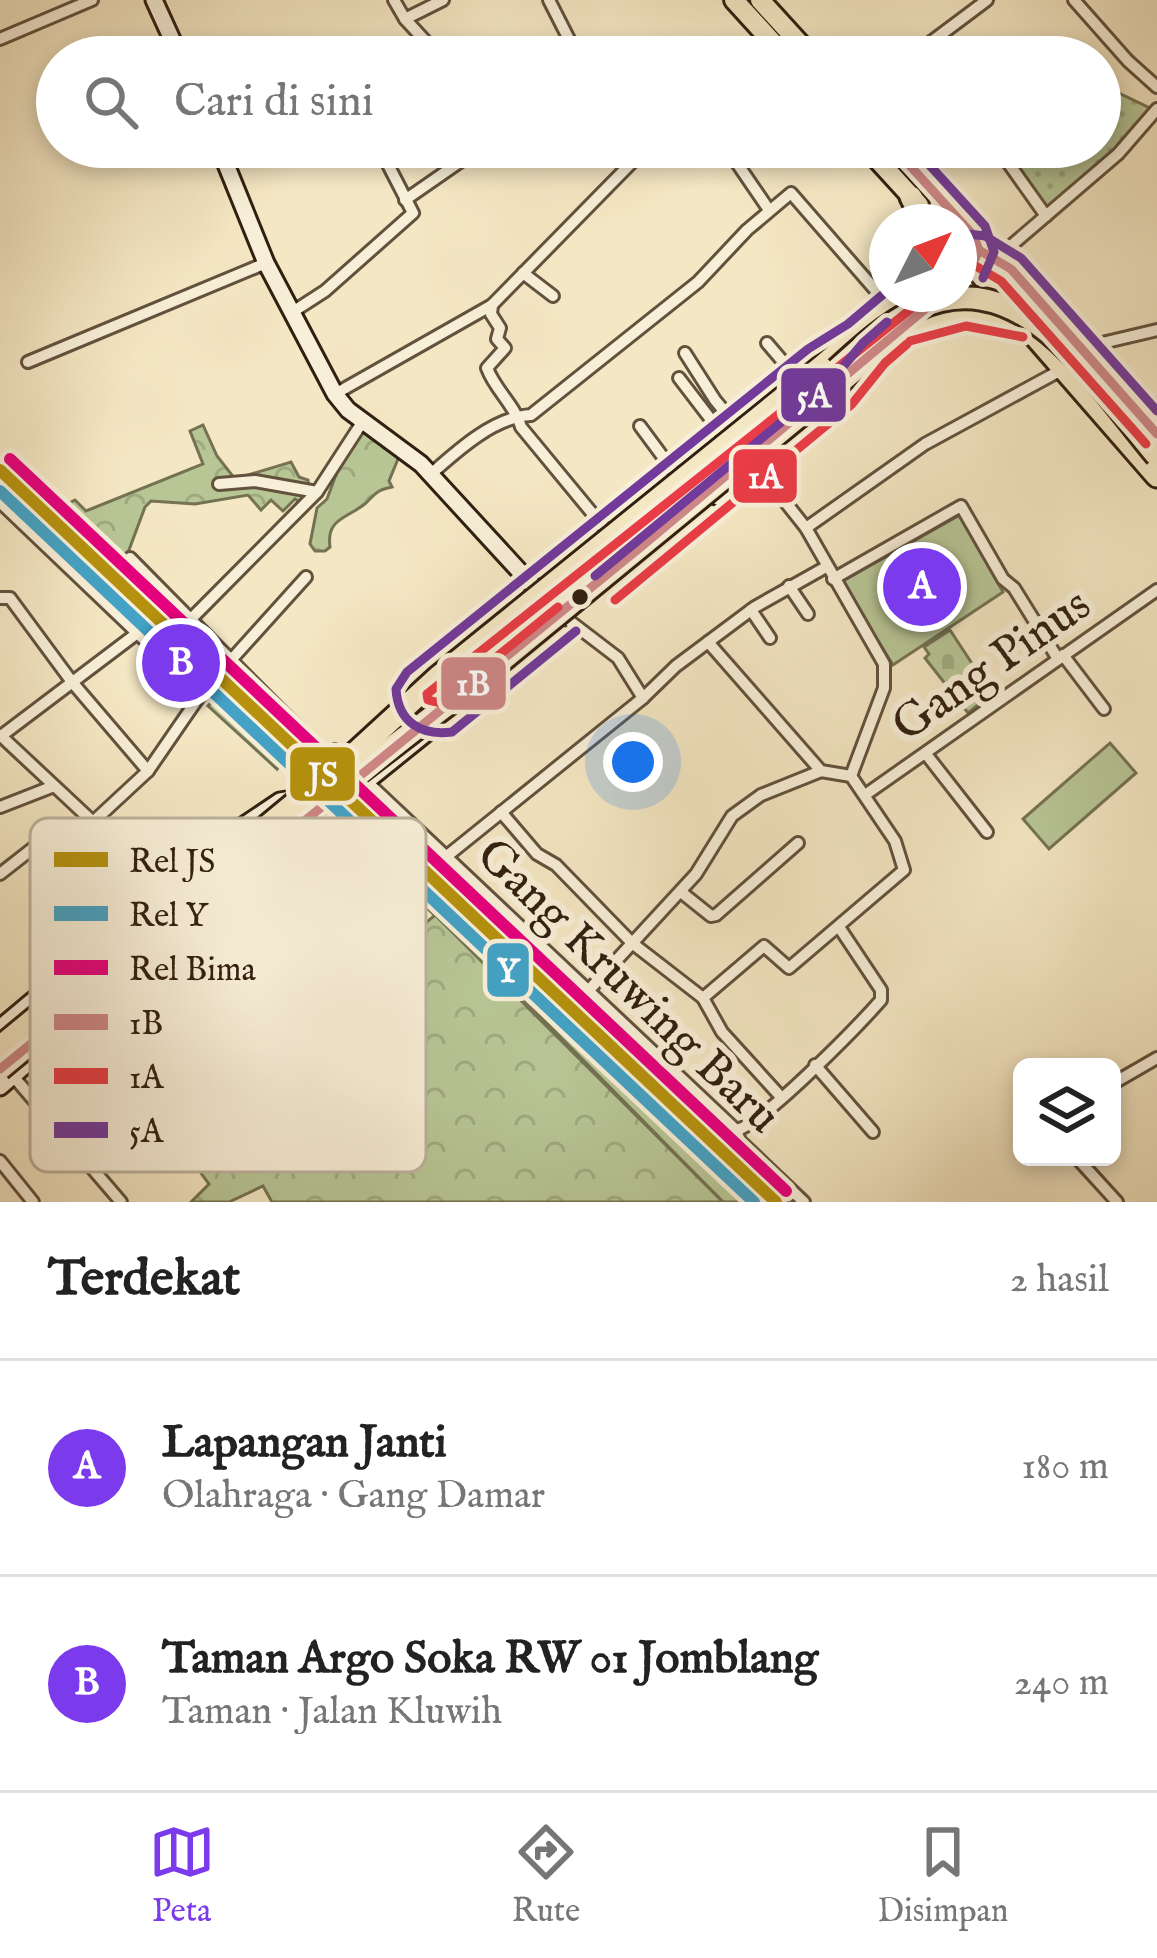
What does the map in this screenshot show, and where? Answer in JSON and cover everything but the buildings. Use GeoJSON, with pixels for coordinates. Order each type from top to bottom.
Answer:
{"type":"FeatureCollection","features":[{"type":"Feature","properties":{"kind":"highway"},"geometry":{"type":"LineString","coordinates":[[911,197],[915,204]]}},
{"type":"Feature","properties":{"kind":"highway"},"geometry":{"type":"LineString","coordinates":[[980,257],[1026,322],[1157,476]]}},
{"type":"Feature","properties":{"kind":"highway"},"geometry":{"type":"LineString","coordinates":[[980,257],[1081,348],[1152,428]]}},
{"type":"Feature","properties":{"kind":"highway"},"geometry":{"type":"LineString","coordinates":[[283,818],[885,329],[929,304],[957,298],[988,299],[1031,317],[1054,337],[1157,456]]}},
{"type":"Feature","properties":{"kind":"highway"},"geometry":{"type":"LineString","coordinates":[[906,326],[964,311],[1026,322]]}},
{"type":"Feature","properties":{"kind":"highway"},"geometry":{"type":"LineString","coordinates":[[352,762],[438,677],[884,312]]}},
{"type":"Feature","properties":{"kind":"highway"},"geometry":{"type":"LineString","coordinates":[[302,818],[455,699],[922,312]]}},
{"type":"Feature","properties":{"kind":"highway"},"geometry":{"type":"LineString","coordinates":[[1126,440],[1091,393],[1085,377],[1090,373],[1152,428]]}},
{"type":"Feature","properties":{"kind":"highway"},"geometry":{"type":"LineString","coordinates":[[0,1047],[30,1023]]}},
{"type":"Feature","properties":{"kind":"highway"},"geometry":{"type":"LineString","coordinates":[[4,1077],[30,1054]]}},
{"type":"Feature","properties":{"kind":"main road"},"geometry":{"type":"LineString","coordinates":[[734,0],[767,36]]}},
{"type":"Feature","properties":{"kind":"main road"},"geometry":{"type":"LineString","coordinates":[[760,0],[790,36]]}},
{"type":"Feature","properties":{"kind":"main road"},"geometry":{"type":"LineString","coordinates":[[885,168],[917,204]]}},
{"type":"Feature","properties":{"kind":"main road"},"geometry":{"type":"LineString","coordinates":[[913,168],[980,257]]}},
{"type":"Feature","properties":{"kind":"main road"},"geometry":{"type":"LineString","coordinates":[[913,168],[980,257]]}},
{"type":"Feature","properties":{"kind":"street"},"geometry":{"type":"LineString","coordinates":[[0,39],[92,0]]}},
{"type":"Feature","properties":{"kind":"street"},"geometry":{"type":"LineString","coordinates":[[154,0],[170,36]]}},
{"type":"Feature","properties":{"kind":"street"},"geometry":{"type":"LineString","coordinates":[[394,0],[421,36]]}},
{"type":"Feature","properties":{"kind":"street"},"geometry":{"type":"LineString","coordinates":[[405,19],[443,0]]}},
{"type":"Feature","properties":{"kind":"street"},"geometry":{"type":"LineString","coordinates":[[549,0],[567,36]]}},
{"type":"Feature","properties":{"kind":"street"},"geometry":{"type":"LineString","coordinates":[[941,36],[987,0]]}},
{"type":"Feature","properties":{"kind":"street"},"geometry":{"type":"LineString","coordinates":[[1074,0],[1106,36]]}},
{"type":"Feature","properties":{"kind":"street"},"geometry":{"type":"LineString","coordinates":[[1121,53],[1157,86]]}},
{"type":"Feature","properties":{"kind":"street"},"geometry":{"type":"LineString","coordinates":[[1121,151],[1157,109]]}},
{"type":"Feature","properties":{"kind":"street"},"geometry":{"type":"LineString","coordinates":[[228,168],[266,263],[335,394],[431,475],[535,587]]}},
{"type":"Feature","properties":{"kind":"street"},"geometry":{"type":"LineString","coordinates":[[292,313],[325,291],[413,213],[390,168]]}},
{"type":"Feature","properties":{"kind":"street"},"geometry":{"type":"LineString","coordinates":[[406,200],[451,168]]}},
{"type":"Feature","properties":{"kind":"street"},"geometry":{"type":"LineString","coordinates":[[335,394],[492,305],[626,168]]}},
{"type":"Feature","properties":{"kind":"street"},"geometry":{"type":"LineString","coordinates":[[740,168],[769,210]]}},
{"type":"Feature","properties":{"kind":"street"},"geometry":{"type":"LineString","coordinates":[[1012,168],[1046,216]]}},
{"type":"Feature","properties":{"kind":"street"},"geometry":{"type":"LineString","coordinates":[[980,257],[1046,216],[1102,168]]}},
{"type":"Feature","properties":{"kind":"street"},"geometry":{"type":"LineString","coordinates":[[431,475],[482,434],[518,416],[531,416],[657,316],[790,193],[869,270]]}},
{"type":"Feature","properties":{"kind":"street"},"geometry":{"type":"LineString","coordinates":[[28,362],[266,263]]}},
{"type":"Feature","properties":{"kind":"street"},"geometry":{"type":"LineString","coordinates":[[523,273],[553,296]]}},
{"type":"Feature","properties":{"kind":"street"},"geometry":{"type":"LineString","coordinates":[[492,305],[490,314],[500,328],[497,339],[505,348],[487,368],[492,382],[521,427],[606,530]]}},
{"type":"Feature","properties":{"kind":"street"},"geometry":{"type":"LineString","coordinates":[[1081,348],[1157,330]]}},
{"type":"Feature","properties":{"kind":"street"},"geometry":{"type":"LineString","coordinates":[[352,762],[416,683],[796,377],[857,336]]}},
{"type":"Feature","properties":{"kind":"street"},"geometry":{"type":"LineString","coordinates":[[767,343],[796,377]]}},
{"type":"Feature","properties":{"kind":"street"},"geometry":{"type":"LineString","coordinates":[[686,352],[732,433]]}},
{"type":"Feature","properties":{"kind":"street"},"geometry":{"type":"LineString","coordinates":[[367,782],[751,470],[842,392],[874,353]]}},
{"type":"Feature","properties":{"kind":"street"},"geometry":{"type":"LineString","coordinates":[[806,528],[925,444],[1064,369]]}},
{"type":"Feature","properties":{"kind":"street"},"geometry":{"type":"LineString","coordinates":[[679,378],[732,433]]}},
{"type":"Feature","properties":{"kind":"street"},"geometry":{"type":"LineString","coordinates":[[193,618],[317,492],[363,422]]}},
{"type":"Feature","properties":{"kind":"street"},"geometry":{"type":"LineString","coordinates":[[640,426],[677,476]]}},
{"type":"Feature","properties":{"kind":"street"},"geometry":{"type":"LineString","coordinates":[[751,470],[806,528],[886,671],[851,776]]}},
{"type":"Feature","properties":{"kind":"street"},"geometry":{"type":"LineString","coordinates":[[219,484],[255,481],[317,492]]}},
{"type":"Feature","properties":{"kind":"street"},"geometry":{"type":"LineString","coordinates":[[0,502],[201,694],[148,771],[97,818]]}},
{"type":"Feature","properties":{"kind":"street"},"geometry":{"type":"LineString","coordinates":[[641,503],[668,537]]}},
{"type":"Feature","properties":{"kind":"street"},"geometry":{"type":"LineString","coordinates":[[447,856],[751,610],[789,586],[829,573],[961,506],[1003,579],[1014,587],[1061,657],[1104,709]]}},
{"type":"Feature","properties":{"kind":"street","name":"Gang Kruwing Baru"},"geometry":{"type":"LineString","coordinates":[[130,558],[328,757],[335,750],[352,762],[406,818]]}},
{"type":"Feature","properties":{"kind":"street"},"geometry":{"type":"LineString","coordinates":[[232,659],[306,577]]}},
{"type":"Feature","properties":{"kind":"street"},"geometry":{"type":"LineString","coordinates":[[789,586],[808,614]]}},
{"type":"Feature","properties":{"kind":"street","name":"Gang Pinus"},"geometry":{"type":"LineString","coordinates":[[866,795],[1157,590]]}},
{"type":"Feature","properties":{"kind":"street"},"geometry":{"type":"LineString","coordinates":[[0,598],[10,598],[72,682],[148,771]]}},
{"type":"Feature","properties":{"kind":"street"},"geometry":{"type":"LineString","coordinates":[[751,610],[770,638]]}},
{"type":"Feature","properties":{"kind":"street"},"geometry":{"type":"LineString","coordinates":[[567,619],[618,658],[643,698]]}},
{"type":"Feature","properties":{"kind":"street"},"geometry":{"type":"LineString","coordinates":[[89,818],[1,736],[140,631]]}},
{"type":"Feature","properties":{"kind":"street"},"geometry":{"type":"LineString","coordinates":[[708,642],[820,771]]}},
{"type":"Feature","properties":{"kind":"street"},"geometry":{"type":"LineString","coordinates":[[416,683],[410,698],[418,712],[446,718]]}},
{"type":"Feature","properties":{"kind":"street"},"geometry":{"type":"LineString","coordinates":[[352,762],[446,718]]}},
{"type":"Feature","properties":{"kind":"street"},"geometry":{"type":"LineString","coordinates":[[926,754],[987,832]]}},
{"type":"Feature","properties":{"kind":"street"},"geometry":{"type":"LineString","coordinates":[[589,990],[681,892],[732,816],[761,795],[820,771],[851,776],[895,842],[904,870],[789,968],[764,946],[703,998]]}},
{"type":"Feature","properties":{"kind":"street"},"geometry":{"type":"LineString","coordinates":[[0,807],[54,786]]}},
{"type":"Feature","properties":{"kind":"street"},"geometry":{"type":"LineString","coordinates":[[255,818],[280,801],[296,801],[294,818]]}},
{"type":"Feature","properties":{"kind":"street"},"geometry":{"type":"LineString","coordinates":[[501,812],[537,854],[556,866],[632,944],[703,998],[722,1032],[781,1097]]}},
{"type":"Feature","properties":{"kind":"street","name":"Gang Kruwing Baru"},"geometry":{"type":"LineString","coordinates":[[426,837],[736,1130],[740,1141],[804,1202]]}},
{"type":"Feature","properties":{"kind":"street"},"geometry":{"type":"LineString","coordinates":[[681,892],[714,916],[798,844]]}},
{"type":"Feature","properties":{"kind":"street"},"geometry":{"type":"LineString","coordinates":[[0,874],[30,850]]}},
{"type":"Feature","properties":{"kind":"street"},"geometry":{"type":"LineString","coordinates":[[736,1130],[745,1128],[781,1097],[883,995],[839,927]]}},
{"type":"Feature","properties":{"kind":"street"},"geometry":{"type":"LineString","coordinates":[[0,1028],[30,1003]]}},
{"type":"Feature","properties":{"kind":"street"},"geometry":{"type":"LineString","coordinates":[[30,1058],[4,1077],[30,1105]]}},
{"type":"Feature","properties":{"kind":"street"},"geometry":{"type":"LineString","coordinates":[[1121,1079],[1157,1058]]}},
{"type":"Feature","properties":{"kind":"street"},"geometry":{"type":"LineString","coordinates":[[815,1065],[873,1132]]}},
{"type":"Feature","properties":{"kind":"street"},"geometry":{"type":"LineString","coordinates":[[0,1162],[33,1202]]}},
{"type":"Feature","properties":{"kind":"street"},"geometry":{"type":"LineString","coordinates":[[1084,1166],[1117,1202]]}},
{"type":"Feature","properties":{"kind":"street"},"geometry":{"type":"LineString","coordinates":[[93,1172],[121,1202]]}},
{"type":"Feature","properties":{"kind":"green space"},"geometry":{"type":"Polygon","coordinates":[[[1121,94],[1156,111],[1121,144],[1121,94]]]}},
{"type":"Feature","properties":{"kind":"green space"},"geometry":{"type":"Polygon","coordinates":[[[1016,168],[1096,168],[1046,215],[1016,168]]]}},
{"type":"Feature","properties":{"kind":"green space"},"geometry":{"type":"Polygon","coordinates":[[[203,425],[217,456],[235,479],[291,462],[299,477],[308,480],[310,496],[302,504],[295,499],[283,511],[271,500],[261,510],[248,495],[195,504],[151,501],[120,574],[54,511],[75,500],[86,511],[203,464],[190,431],[203,425]]]}},
{"type":"Feature","properties":{"kind":"green space"},"geometry":{"type":"Polygon","coordinates":[[[364,427],[400,454],[389,481],[392,487],[377,492],[339,520],[331,530],[330,547],[315,551],[310,544],[317,508],[327,499],[340,464],[364,427]]]}},
{"type":"Feature","properties":{"kind":"green space"},"geometry":{"type":"Polygon","coordinates":[[[960,515],[1003,592],[893,665],[841,582],[960,515]]]}},
{"type":"Feature","properties":{"kind":"green space"},"geometry":{"type":"Polygon","coordinates":[[[950,630],[992,694],[968,713],[925,658],[929,654],[924,647],[950,630]]]}},
{"type":"Feature","properties":{"kind":"green space"},"geometry":{"type":"Polygon","coordinates":[[[218,695],[302,773],[299,776],[284,761],[277,769],[208,706],[218,695]]]}},
{"type":"Feature","properties":{"kind":"green space"},"geometry":{"type":"Polygon","coordinates":[[[1110,743],[1136,773],[1049,849],[1023,819],[1110,743]]]}},
{"type":"Feature","properties":{"kind":"green space"},"geometry":{"type":"Polygon","coordinates":[[[359,783],[396,818],[379,818],[351,792],[359,783]]]}},
{"type":"Feature","properties":{"kind":"green space"},"geometry":{"type":"Polygon","coordinates":[[[426,847],[799,1202],[785,1202],[426,863],[426,847]]]}},
{"type":"Feature","properties":{"kind":"green space"},"geometry":{"type":"Polygon","coordinates":[[[426,893],[754,1202],[723,1202],[426,907],[426,893]]]}},
{"type":"Feature","properties":{"kind":"green space"},"geometry":{"type":"Polygon","coordinates":[[[435,915],[723,1202],[272,1202],[263,1186],[229,1202],[191,1202],[209,1184],[200,1172],[426,1172],[426,923],[435,915]]]}},
{"type":"Feature","properties":{"kind":"rail line","name":"Bima"},"geometry":{"type":"LineString","coordinates":[[10,459],[391,818]]}},
{"type":"Feature","properties":{"kind":"rail line","name":"JS"},"geometry":{"type":"LineString","coordinates":[[0,470],[369,818]]}},
{"type":"Feature","properties":{"kind":"rail line","name":"Y"},"geometry":{"type":"LineString","coordinates":[[0,491],[347,818]]}},
{"type":"Feature","properties":{"kind":"rail line","name":"Bima"},"geometry":{"type":"LineString","coordinates":[[426,851],[786,1191]]}},
{"type":"Feature","properties":{"kind":"rail line","name":"JS"},"geometry":{"type":"LineString","coordinates":[[426,872],[776,1202]]}},
{"type":"Feature","properties":{"kind":"rail line","name":"Y"},"geometry":{"type":"LineString","coordinates":[[426,893],[754,1202]]}},
{"type":"Feature","properties":{"kind":"transit line","name":"1B"},"geometry":{"type":"LineString","coordinates":[[912,168],[945,204]]}},
{"type":"Feature","properties":{"kind":"transit line","name":"5A"},"geometry":{"type":"LineString","coordinates":[[932,168],[985,226],[994,252],[983,278]]}},
{"type":"Feature","properties":{"kind":"transit line","name":"5A"},"geometry":{"type":"LineString","coordinates":[[977,235],[1021,258],[1157,411]]}},
{"type":"Feature","properties":{"kind":"transit line","name":"1B"},"geometry":{"type":"LineString","coordinates":[[977,245],[977,254]]}},
{"type":"Feature","properties":{"kind":"transit line","name":"1B"},"geometry":{"type":"LineString","coordinates":[[977,250],[1011,269],[1157,434]]}},
{"type":"Feature","properties":{"kind":"transit line","name":"1A"},"geometry":{"type":"LineString","coordinates":[[977,267],[1001,281],[1146,444]]}},
{"type":"Feature","properties":{"kind":"transit line","name":"5A"},"geometry":{"type":"LineString","coordinates":[[576,631],[452,732],[421,729],[401,710],[396,689],[407,672],[808,349],[869,306]]}},
{"type":"Feature","properties":{"kind":"transit line","name":"1A"},"geometry":{"type":"LineString","coordinates":[[558,607],[440,703],[428,700],[427,694],[907,312]]}},
{"type":"Feature","properties":{"kind":"transit line","name":"1B"},"geometry":{"type":"LineString","coordinates":[[308,818],[922,312]]}},
{"type":"Feature","properties":{"kind":"transit line","name":"5A"},"geometry":{"type":"LineString","coordinates":[[595,576],[831,381],[887,322]]}},
{"type":"Feature","properties":{"kind":"transit line","name":"1A"},"geometry":{"type":"LineString","coordinates":[[910,341],[966,326],[1023,337]]}},
{"type":"Feature","properties":{"kind":"transit line","name":"1A"},"geometry":{"type":"LineString","coordinates":[[615,600],[852,404],[907,344]]}},
{"type":"Feature","properties":{"kind":"transit line","name":"1B"},"geometry":{"type":"LineString","coordinates":[[0,1069],[30,1045]]}},
{"type":"Feature","properties":{"kind":"place","name":"Lapangan Janti"},"geometry":{"type":"Point","coordinates":[922,587]}},
{"type":"Feature","properties":{"kind":"place","name":"Taman Argo Soka RW 01 Jomblang"},"geometry":{"type":"Point","coordinates":[181,663]}}]}
